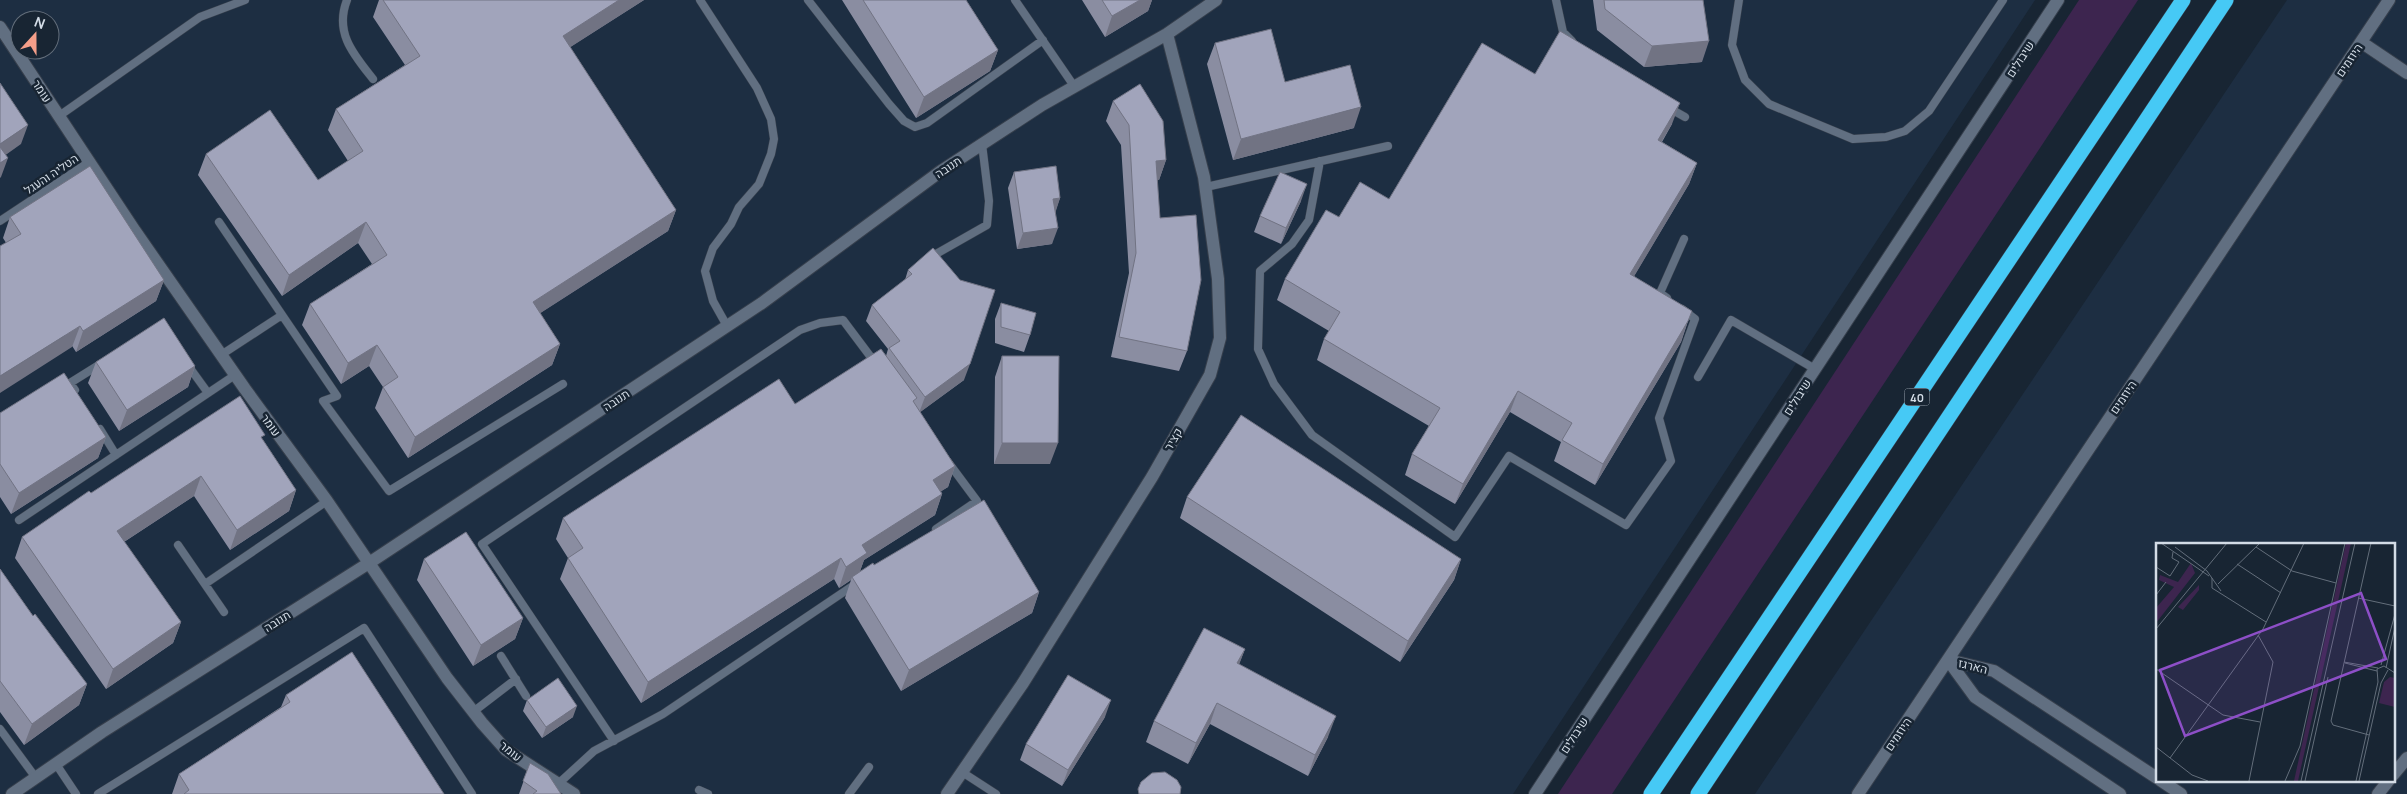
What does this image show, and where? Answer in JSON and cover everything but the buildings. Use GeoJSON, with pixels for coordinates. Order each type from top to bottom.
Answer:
{"type":"FeatureCollection","features":[{"type":"Feature","properties":{"kind":"highway","name":"40"},"geometry":{"type":"LineString","coordinates":[[1651,794],[2183,0]]}},
{"type":"Feature","properties":{"kind":"highway"},"geometry":{"type":"LineString","coordinates":[[1698,794],[2226,0]]}},
{"type":"Feature","properties":{"kind":"street","name":"תנובה"},"geometry":{"type":"LineString","coordinates":[[12,794],[102,732],[369,563],[727,326],[941,171],[1074,86],[1167,34],[1216,0]]}},
{"type":"Feature","properties":{"kind":"street","name":"שיבולים"},"geometry":{"type":"LineString","coordinates":[[1536,794],[2058,0]]}},
{"type":"Feature","properties":{"kind":"street","name":"היוזמים"},"geometry":{"type":"LineString","coordinates":[[1858,794],[2389,0]]}},
{"type":"Feature","properties":{"kind":"street","name":"עומר"},"geometry":{"type":"LineString","coordinates":[[0,27],[58,116],[221,355],[327,501],[447,678],[506,750],[574,794]]}},
{"type":"Feature","properties":{"kind":"street","name":"קציר"},"geometry":{"type":"LineString","coordinates":[[947,794],[1028,675],[1152,477],[1210,375],[1220,338],[1218,279],[1206,188],[1167,34]]}},
{"type":"Feature","properties":{"kind":"street"},"geometry":{"type":"LineString","coordinates":[[2361,42],[2407,73]]}},
{"type":"Feature","properties":{"kind":"street","name":"הארגז"},"geometry":{"type":"LineString","coordinates":[[1948,660],[1994,671],[2156,777]]}},
{"type":"Feature","properties":{"kind":"street","name":"הארגז"},"geometry":{"type":"LineString","coordinates":[[1948,660],[1974,697],[2120,794]]}},
{"type":"Feature","properties":{"kind":"street"},"geometry":{"type":"LineString","coordinates":[[2394,774],[2407,758]]}},
{"type":"Feature","properties":{"kind":"street"},"geometry":{"type":"LineString","coordinates":[[2163,782],[2181,794]]}},
{"type":"Feature","properties":{"kind":"street"},"geometry":{"type":"LineString","coordinates":[[2378,794],[2387,782]]}},
{"type":"Feature","properties":{"kind":"lane"},"geometry":{"type":"LineString","coordinates":[[58,116],[200,17],[245,0]]}},
{"type":"Feature","properties":{"kind":"lane"},"geometry":{"type":"LineString","coordinates":[[347,0],[343,10],[349,48],[374,80]]}},
{"type":"Feature","properties":{"kind":"lane"},"geometry":{"type":"LineString","coordinates":[[700,0],[757,88],[771,119],[774,139],[771,154],[759,184],[739,207],[731,224],[713,248],[706,271],[713,301],[727,326]]}},
{"type":"Feature","properties":{"kind":"lane"},"geometry":{"type":"LineString","coordinates":[[808,0],[889,104],[904,121],[915,127],[927,123],[1042,40]]}},
{"type":"Feature","properties":{"kind":"lane"},"geometry":{"type":"LineString","coordinates":[[1014,0],[1074,86]]}},
{"type":"Feature","properties":{"kind":"lane"},"geometry":{"type":"LineString","coordinates":[[1556,0],[1563,32],[1575,45]]}},
{"type":"Feature","properties":{"kind":"lane"},"geometry":{"type":"LineString","coordinates":[[1740,0],[1732,45],[1745,80],[1769,104],[1853,139],[1886,137],[1906,132],[1930,110],[2003,0]]}},
{"type":"Feature","properties":{"kind":"lane"},"geometry":{"type":"LineString","coordinates":[[1660,103],[1685,118]]}},
{"type":"Feature","properties":{"kind":"lane"},"geometry":{"type":"LineString","coordinates":[[927,260],[987,225],[989,201],[982,144]]}},
{"type":"Feature","properties":{"kind":"lane"},"geometry":{"type":"LineString","coordinates":[[1206,188],[1388,146]]}},
{"type":"Feature","properties":{"kind":"lane"},"geometry":{"type":"LineString","coordinates":[[1320,161],[1309,220],[1292,244],[1260,272],[1258,349],[1274,384],[1312,435],[1454,537],[1509,456],[1626,525],[1671,461],[1659,418],[1695,319],[1660,294],[1684,239]]}},
{"type":"Feature","properties":{"kind":"lane","name":"הטליה והעגל"},"geometry":{"type":"LineString","coordinates":[[0,221],[89,162]]}},
{"type":"Feature","properties":{"kind":"lane"},"geometry":{"type":"LineString","coordinates":[[219,222],[337,396],[323,401],[389,491],[563,384]]}},
{"type":"Feature","properties":{"kind":"lane"},"geometry":{"type":"LineString","coordinates":[[221,355],[282,315]]}},
{"type":"Feature","properties":{"kind":"lane"},"geometry":{"type":"LineString","coordinates":[[614,741],[482,544],[800,330],[820,323],[843,320],[884,375]]}},
{"type":"Feature","properties":{"kind":"lane"},"geometry":{"type":"LineString","coordinates":[[1698,377],[1731,320],[1815,369]]}},
{"type":"Feature","properties":{"kind":"lane"},"geometry":{"type":"LineString","coordinates":[[181,356],[208,393]]}},
{"type":"Feature","properties":{"kind":"lane"},"geometry":{"type":"LineString","coordinates":[[80,399],[70,384],[111,357]]}},
{"type":"Feature","properties":{"kind":"lane"},"geometry":{"type":"LineString","coordinates":[[19,520],[235,375]]}},
{"type":"Feature","properties":{"kind":"lane"},"geometry":{"type":"LineString","coordinates":[[96,423],[116,455]]}},
{"type":"Feature","properties":{"kind":"lane"},"geometry":{"type":"LineString","coordinates":[[928,535],[977,501],[942,454]]}},
{"type":"Feature","properties":{"kind":"lane"},"geometry":{"type":"LineString","coordinates":[[204,584],[327,501]]}},
{"type":"Feature","properties":{"kind":"lane"},"geometry":{"type":"LineString","coordinates":[[178,545],[224,612]]}},
{"type":"Feature","properties":{"kind":"lane"},"geometry":{"type":"LineString","coordinates":[[558,784],[594,750],[663,714],[861,580]]}},
{"type":"Feature","properties":{"kind":"lane"},"geometry":{"type":"LineString","coordinates":[[98,794],[364,628],[472,794]]}},
{"type":"Feature","properties":{"kind":"lane"},"geometry":{"type":"LineString","coordinates":[[500,656],[526,696]]}},
{"type":"Feature","properties":{"kind":"lane"},"geometry":{"type":"LineString","coordinates":[[473,712],[516,680]]}},
{"type":"Feature","properties":{"kind":"lane"},"geometry":{"type":"LineString","coordinates":[[0,729],[36,778]]}},
{"type":"Feature","properties":{"kind":"lane"},"geometry":{"type":"LineString","coordinates":[[56,764],[76,794]]}},
{"type":"Feature","properties":{"kind":"lane"},"geometry":{"type":"LineString","coordinates":[[849,794],[869,767]]}},
{"type":"Feature","properties":{"kind":"lane"},"geometry":{"type":"LineString","coordinates":[[962,772],[996,794]]}},
{"type":"Feature","properties":{"kind":"lane"},"geometry":{"type":"LineString","coordinates":[[699,790],[708,794]]}},
{"type":"Feature","properties":{"kind":"shaded area"},"geometry":{"type":"Polygon","coordinates":[[[0,0],[2035,0],[1513,794],[0,794],[0,0]]]}},
{"type":"Feature","properties":{"kind":"shaded area"},"geometry":{"type":"Polygon","coordinates":[[[2079,0],[2138,0],[1612,794],[1558,794],[2079,0]]]}},
{"type":"Feature","properties":{"kind":"shaded area"},"geometry":{"type":"Polygon","coordinates":[[[2287,0],[2407,0],[2407,794],[1755,794],[2287,0]]]}}]}
